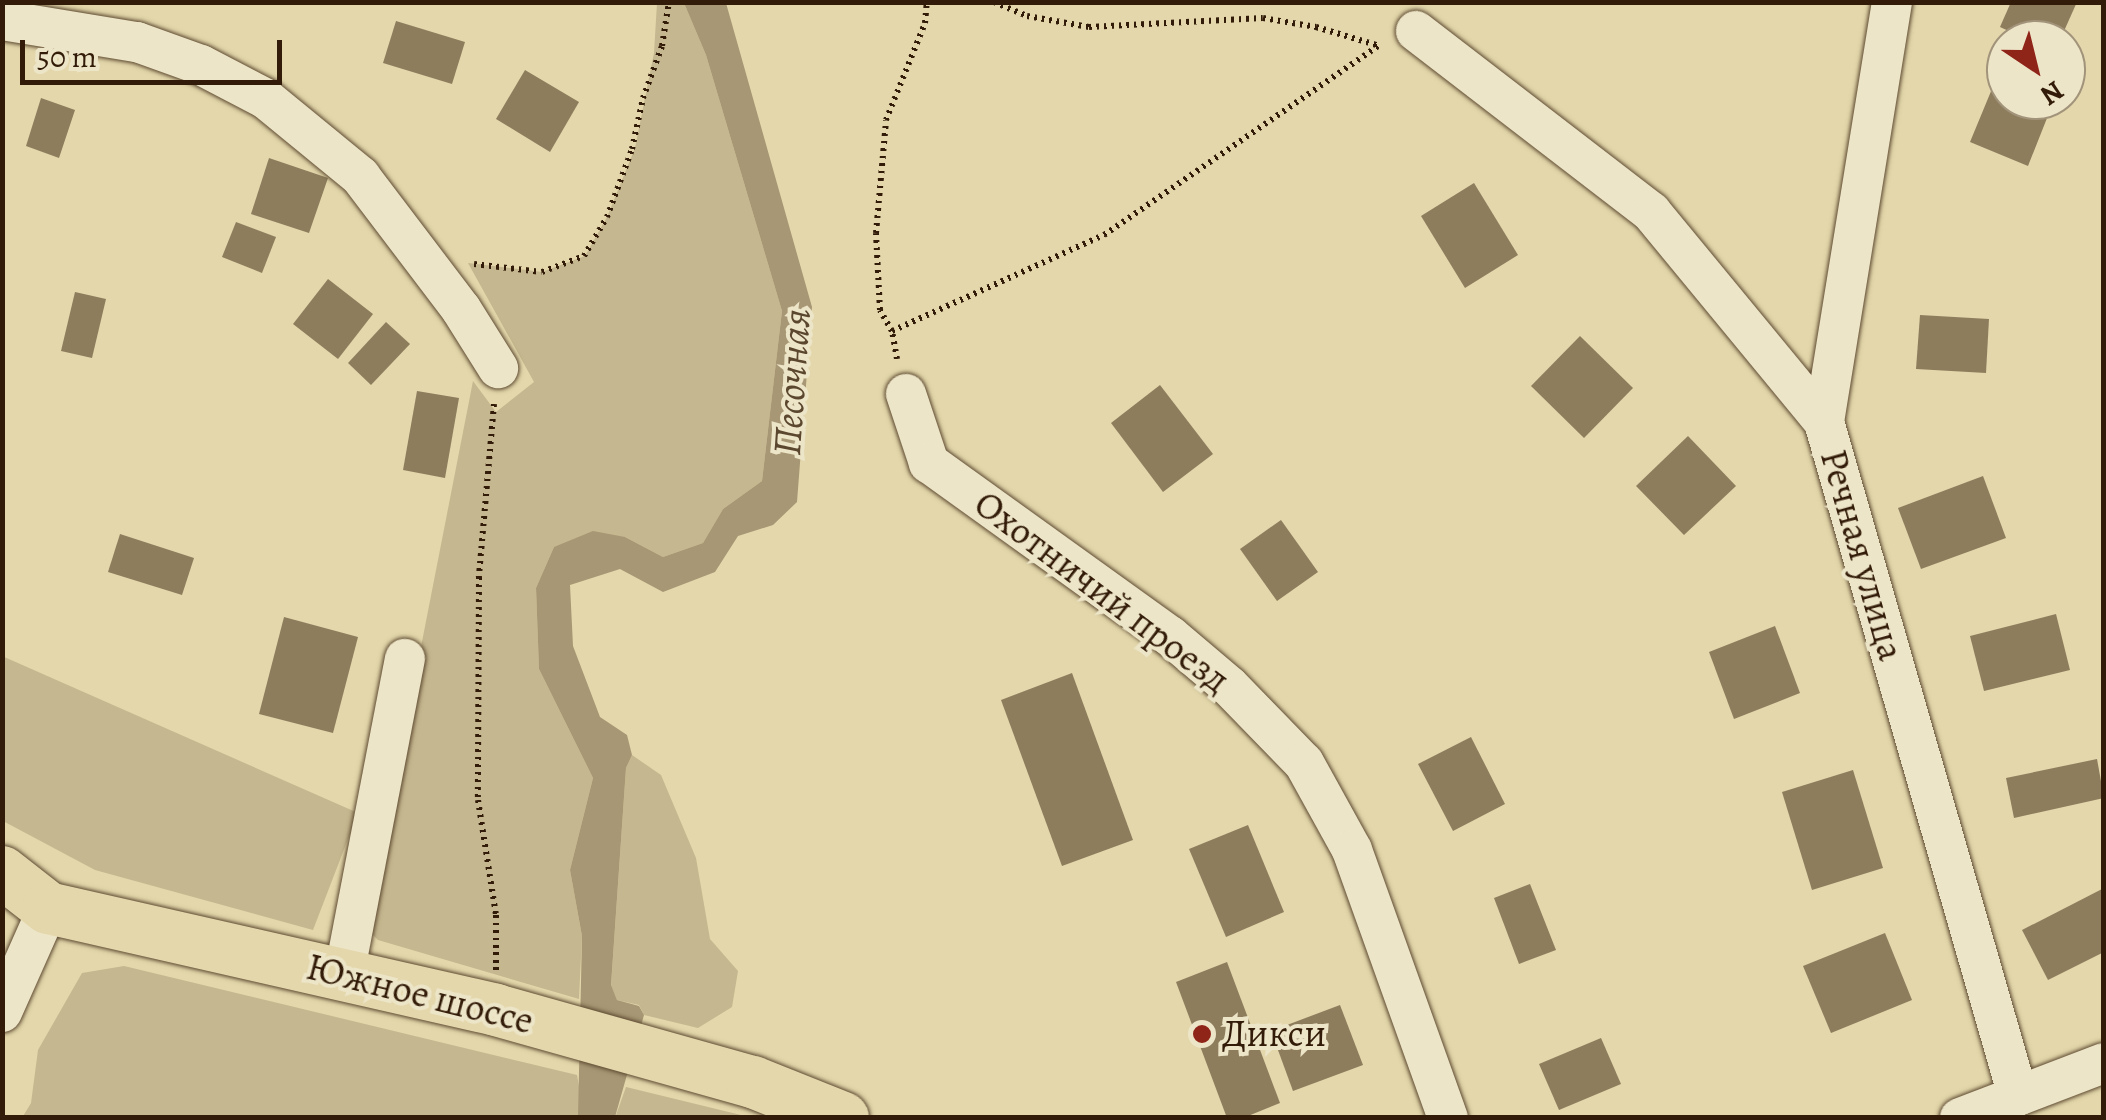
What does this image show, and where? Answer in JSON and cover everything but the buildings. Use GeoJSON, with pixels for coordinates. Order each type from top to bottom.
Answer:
{"type":"FeatureCollection","features":[{"type":"Feature","properties":{"kind":"main road","name":"Южное шоссе"},"geometry":{"type":"LineString","coordinates":[[2,872],[48,908],[496,1010],[753,1082],[842,1118]]}},
{"type":"Feature","properties":{"kind":"street","name":"Речная улица"},"geometry":{"type":"LineString","coordinates":[[1892,2],[1824,422],[2018,1096]]}},
{"type":"Feature","properties":{"kind":"street"},"geometry":{"type":"LineString","coordinates":[[2,20],[137,42],[201,64],[266,98],[360,176],[498,368]]}},
{"type":"Feature","properties":{"kind":"street"},"geometry":{"type":"LineString","coordinates":[[1416,31],[1651,212],[1824,422]]}},
{"type":"Feature","properties":{"kind":"street","name":"Охотничий проезд"},"geometry":{"type":"LineString","coordinates":[[906,394],[928,463],[1170,636],[1229,686],[1304,763],[1352,850],[1448,1118]]}},
{"type":"Feature","properties":{"kind":"street"},"geometry":{"type":"LineString","coordinates":[[344,974],[406,659]]}},
{"type":"Feature","properties":{"kind":"street"},"geometry":{"type":"LineString","coordinates":[[2,1012],[48,908]]}},
{"type":"Feature","properties":{"kind":"street"},"geometry":{"type":"LineString","coordinates":[[1960,1118],[2104,1063]]}},
{"type":"Feature","properties":{"kind":"path"},"geometry":{"type":"LineString","coordinates":[[418,252],[542,272],[584,256],[607,217],[632,149],[643,98],[662,46],[669,2]]}},
{"type":"Feature","properties":{"kind":"path"},"geometry":{"type":"LineString","coordinates":[[906,394],[892,332],[880,310],[876,233],[886,120],[902,70],[925,23],[927,2]]}},
{"type":"Feature","properties":{"kind":"path"},"geometry":{"type":"LineString","coordinates":[[994,2],[1026,16],[1089,28],[1262,18],[1316,27],[1378,46]]}},
{"type":"Feature","properties":{"kind":"path"},"geometry":{"type":"LineString","coordinates":[[892,332],[1104,235],[1378,46],[1416,31]]}},
{"type":"Feature","properties":{"kind":"path"},"geometry":{"type":"LineString","coordinates":[[496,915],[478,800],[478,672],[479,577],[498,368]]}},
{"type":"Feature","properties":{"kind":"shaded area"},"geometry":{"type":"Polygon","coordinates":[[[657,3],[684,3],[706,55],[782,311],[762,481],[723,509],[703,543],[663,557],[625,537],[554,547],[536,588],[539,669],[593,778],[570,870],[582,936],[579,999],[378,940],[366,928],[473,381],[496,412],[534,382],[468,263],[542,272],[585,256],[607,217],[635,148],[654,53],[657,3]]]}},
{"type":"Feature","properties":{"kind":"shaded area"},"geometry":{"type":"Polygon","coordinates":[[[2,656],[358,813],[313,930],[95,870],[3,821],[2,656]]]}},
{"type":"Feature","properties":{"kind":"shaded area"},"geometry":{"type":"Polygon","coordinates":[[[632,755],[661,775],[696,858],[710,939],[738,971],[732,1007],[698,1028],[644,1015],[639,1005],[617,1000],[611,986],[626,768],[632,755]]]}},
{"type":"Feature","properties":{"kind":"shaded area"},"geometry":{"type":"Polygon","coordinates":[[[124,966],[577,1075],[582,1103],[578,1118],[22,1118],[31,1103],[38,1050],[82,973],[124,966]]]}},
{"type":"Feature","properties":{"kind":"shaded area"},"geometry":{"type":"Polygon","coordinates":[[[626,1087],[741,1115],[745,1117],[615,1118],[626,1087]]]}},
{"type":"Feature","properties":{"kind":"water","name":"Песочная"},"geometry":{"type":"Polygon","coordinates":[[[684,3],[726,3],[812,307],[797,502],[773,525],[738,536],[715,572],[663,592],[620,569],[570,585],[573,646],[600,717],[627,735],[632,755],[626,768],[611,985],[617,1000],[639,1006],[644,1015],[615,1117],[578,1117],[582,936],[570,870],[593,778],[539,669],[536,588],[554,547],[593,531],[625,537],[663,557],[703,543],[723,509],[762,481],[782,311],[706,55],[684,3]]]}},
{"type":"Feature","properties":{"kind":"place","name":"Дикси"},"geometry":{"type":"Point","coordinates":[1202,1034]}}]}
